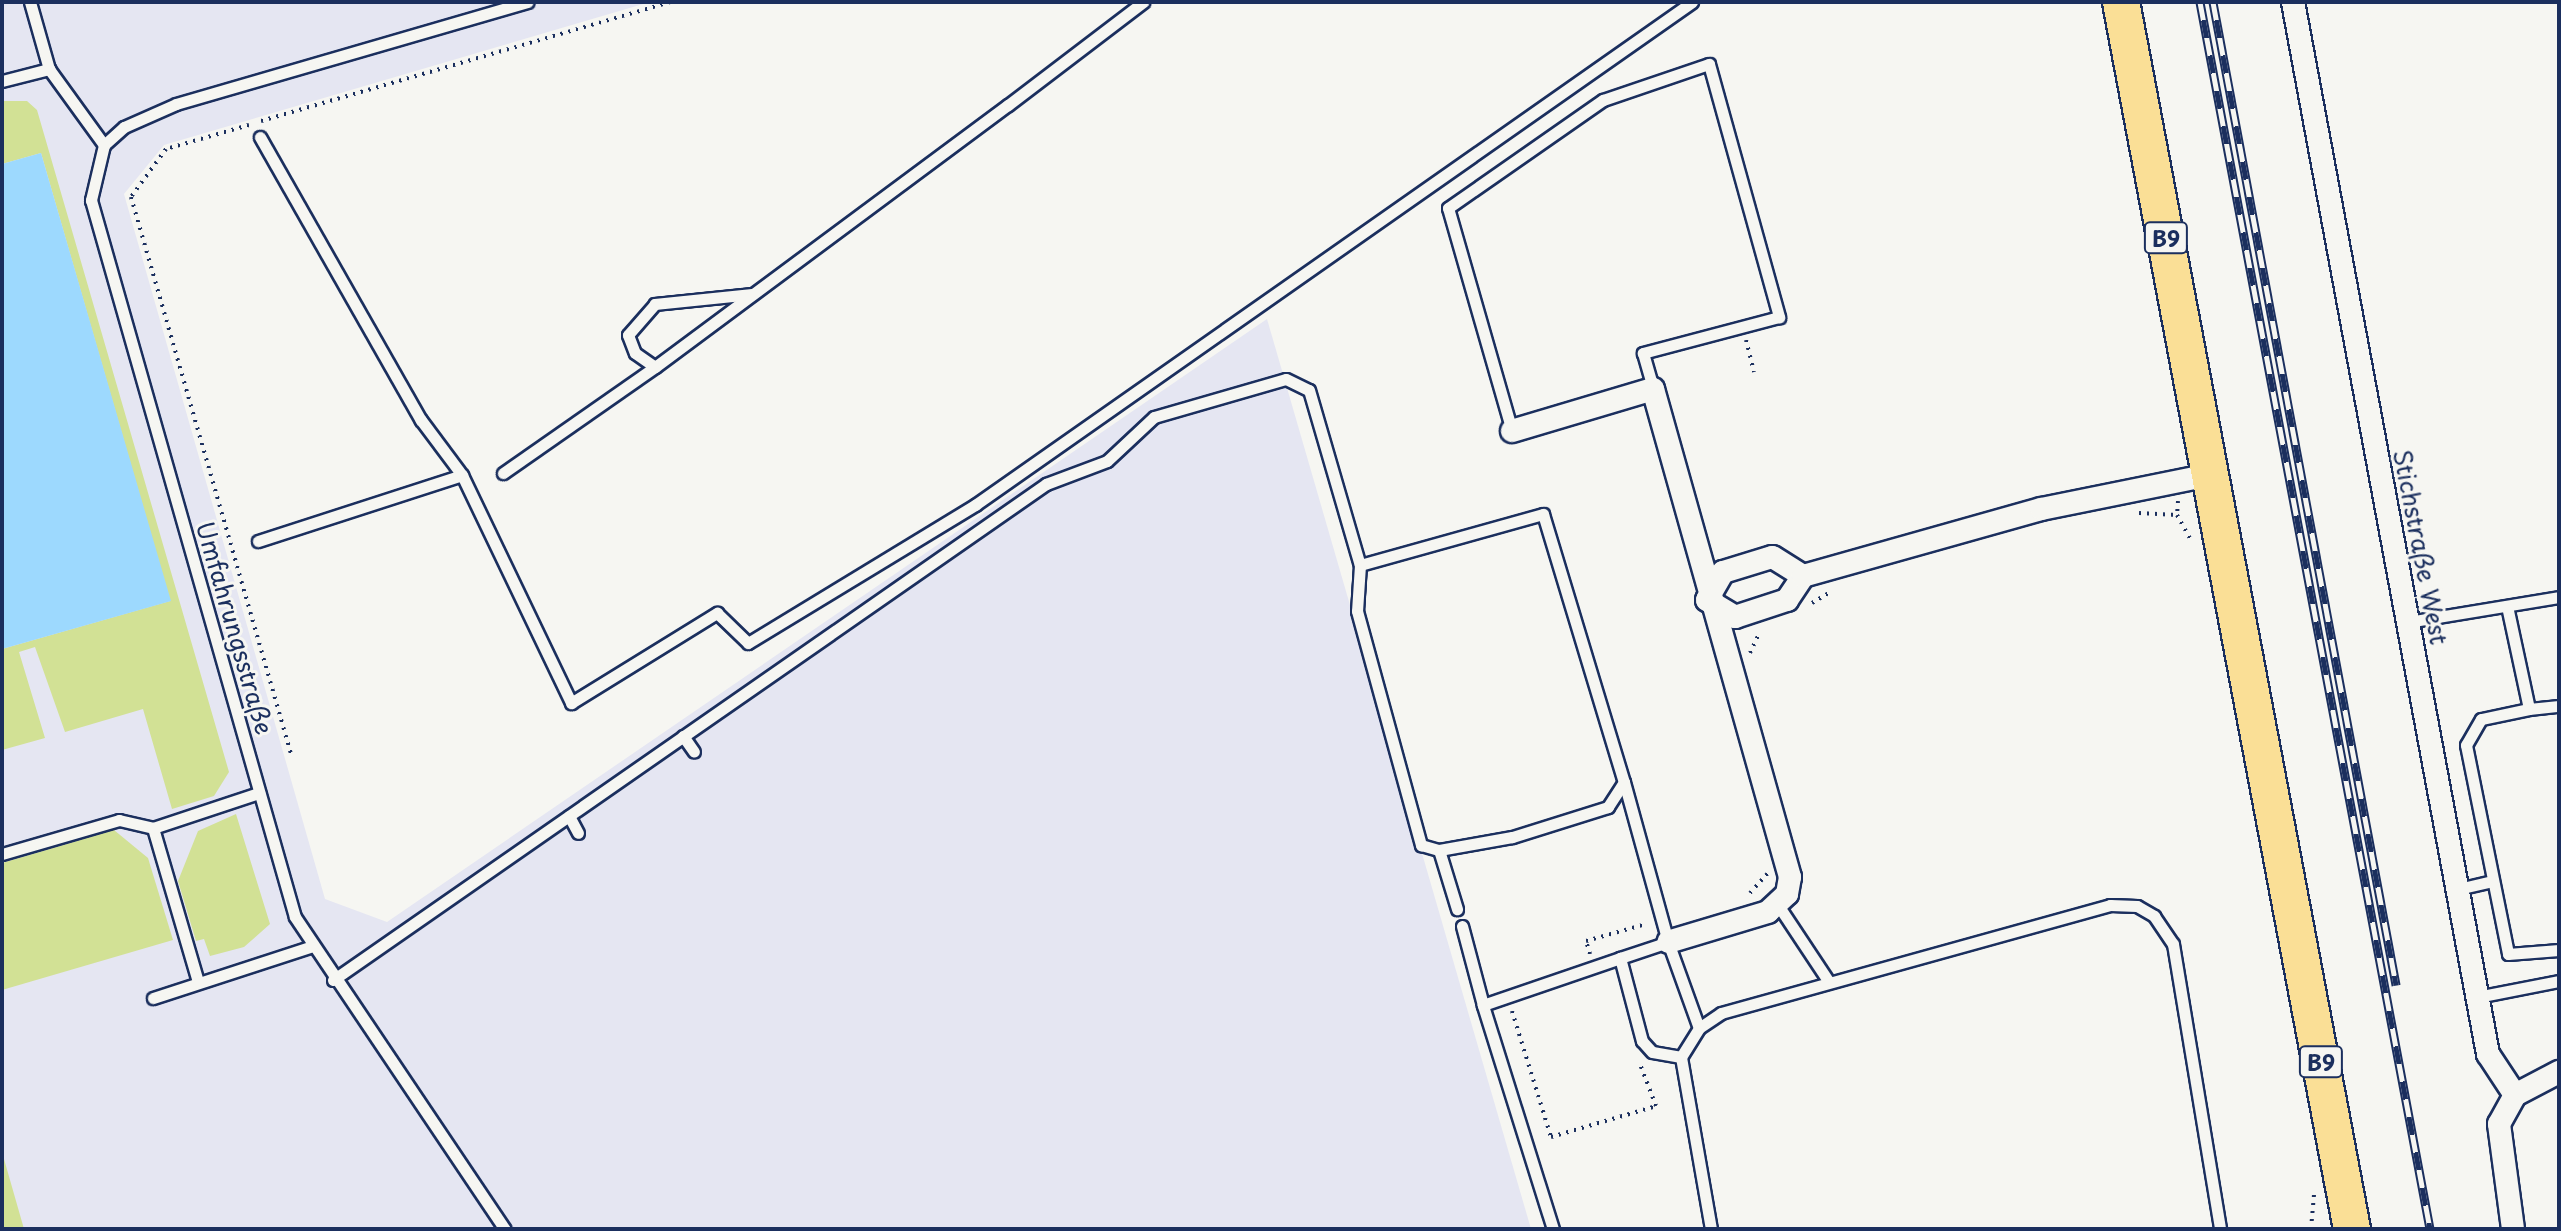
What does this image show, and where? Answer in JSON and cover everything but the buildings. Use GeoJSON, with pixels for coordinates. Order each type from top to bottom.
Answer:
{"type":"FeatureCollection","features":[{"type":"Feature","properties":{"kind":"main road","name":"B9"},"geometry":{"type":"LineString","coordinates":[[2121,2],[2352,1229]]}},
{"type":"Feature","properties":{"kind":"street","name":"Stichstraße West"},"geometry":{"type":"LineString","coordinates":[[2293,2],[2477,997],[2492,1065],[2515,1095]]}},
{"type":"Feature","properties":{"kind":"street"},"geometry":{"type":"LineString","coordinates":[[1512,431],[1653,389],[1707,600],[1790,877],[1778,905],[1668,942]]}},
{"type":"Feature","properties":{"kind":"street"},"geometry":{"type":"LineString","coordinates":[[1707,600],[1735,617],[1787,600],[1803,576],[2041,509],[2210,475]]}},
{"type":"Feature","properties":{"kind":"street"},"geometry":{"type":"LineString","coordinates":[[1707,600],[1723,572],[1772,557],[1803,576]]}},
{"type":"Feature","properties":{"kind":"street"},"geometry":{"type":"LineString","coordinates":[[2513,1229],[2498,1141],[2515,1095],[2559,1072]]}},
{"type":"Feature","properties":{"kind":"lane"},"geometry":{"type":"LineString","coordinates":[[30,2],[49,69],[104,145],[124,127],[176,104],[528,2]]}},
{"type":"Feature","properties":{"kind":"lane"},"geometry":{"type":"LineString","coordinates":[[503,473],[655,367],[1143,2]]}},
{"type":"Feature","properties":{"kind":"lane"},"geometry":{"type":"LineString","coordinates":[[260,137],[421,420],[462,475],[571,703],[717,613],[748,643],[975,505],[1692,2]]}},
{"type":"Feature","properties":{"kind":"lane"},"geometry":{"type":"LineString","coordinates":[[1512,431],[1448,208],[1603,100],[1709,64],[1779,317],[1643,353],[1653,389]]}},
{"type":"Feature","properties":{"kind":"lane"},"geometry":{"type":"LineString","coordinates":[[2,81],[49,69]]}},
{"type":"Feature","properties":{"kind":"lane","name":"Umfahrungsstraße"},"geometry":{"type":"LineString","coordinates":[[104,145],[91,200],[259,793],[310,947],[505,1229]]}},
{"type":"Feature","properties":{"kind":"lane"},"geometry":{"type":"LineString","coordinates":[[655,367],[635,353],[628,335],[642,312],[678,298],[752,294]]}},
{"type":"Feature","properties":{"kind":"lane"},"geometry":{"type":"LineString","coordinates":[[333,980],[1012,506],[1107,461],[1154,417],[1286,379],[1309,390],[1360,565],[1357,611],[1421,845],[1439,850],[1512,837],[1608,807],[1624,782]]}},
{"type":"Feature","properties":{"kind":"lane"},"geometry":{"type":"LineString","coordinates":[[258,541],[462,475]]}},
{"type":"Feature","properties":{"kind":"lane"},"geometry":{"type":"LineString","coordinates":[[1360,565],[1543,514],[1624,782],[1668,942],[1699,1028]]}},
{"type":"Feature","properties":{"kind":"lane"},"geometry":{"type":"LineString","coordinates":[[2408,622],[2559,597]]}},
{"type":"Feature","properties":{"kind":"lane"},"geometry":{"type":"LineString","coordinates":[[2507,606],[2529,709]]}},
{"type":"Feature","properties":{"kind":"lane"},"geometry":{"type":"LineString","coordinates":[[2559,706],[2481,719],[2466,745],[2508,954],[2559,950]]}},
{"type":"Feature","properties":{"kind":"lane"},"geometry":{"type":"LineString","coordinates":[[683,736],[694,752]]}},
{"type":"Feature","properties":{"kind":"lane"},"geometry":{"type":"LineString","coordinates":[[2,854],[119,820],[153,828],[259,793]]}},
{"type":"Feature","properties":{"kind":"lane"},"geometry":{"type":"LineString","coordinates":[[569,816],[578,833]]}},
{"type":"Feature","properties":{"kind":"lane"},"geometry":{"type":"LineString","coordinates":[[153,828],[198,982]]}},
{"type":"Feature","properties":{"kind":"lane"},"geometry":{"type":"LineString","coordinates":[[1439,850],[1457,909]]}},
{"type":"Feature","properties":{"kind":"lane"},"geometry":{"type":"LineString","coordinates":[[2458,889],[2493,881]]}},
{"type":"Feature","properties":{"kind":"lane"},"geometry":{"type":"LineString","coordinates":[[1778,905],[1829,982]]}},
{"type":"Feature","properties":{"kind":"lane"},"geometry":{"type":"LineString","coordinates":[[1711,1229],[1681,1057],[1699,1028],[1721,1013],[2110,905],[2137,906],[2154,916],[2173,944],[2220,1229]]}},
{"type":"Feature","properties":{"kind":"lane"},"geometry":{"type":"LineString","coordinates":[[1462,926],[1483,1005],[1553,1229]]}},
{"type":"Feature","properties":{"kind":"lane"},"geometry":{"type":"LineString","coordinates":[[1483,1005],[1668,942]]}},
{"type":"Feature","properties":{"kind":"lane"},"geometry":{"type":"LineString","coordinates":[[153,998],[310,947]]}},
{"type":"Feature","properties":{"kind":"lane"},"geometry":{"type":"LineString","coordinates":[[1620,958],[1642,1041],[1652,1052],[1681,1057]]}},
{"type":"Feature","properties":{"kind":"lane"},"geometry":{"type":"LineString","coordinates":[[2477,997],[2559,981]]}},
{"type":"Feature","properties":{"kind":"path"},"geometry":{"type":"LineString","coordinates":[[291,754],[131,197],[166,149],[670,2]]}},
{"type":"Feature","properties":{"kind":"path"},"geometry":{"type":"LineString","coordinates":[[1743,326],[1754,372]]}},
{"type":"Feature","properties":{"kind":"path"},"geometry":{"type":"LineString","coordinates":[[1508,997],[1551,1137],[1656,1106],[1634,1055]]}},
{"type":"Feature","properties":{"kind":"shaded area"},"geometry":{"type":"Polygon","coordinates":[[[2,2],[650,2],[164,145],[124,194],[325,899],[387,922],[1267,319],[1531,1229],[2,1229],[2,2]]]}},
{"type":"Feature","properties":{"kind":"green space"},"geometry":{"type":"Polygon","coordinates":[[[2,101],[27,101],[37,110],[229,772],[214,796],[172,809],[143,709],[65,732],[35,647],[19,652],[45,738],[2,750],[2,649],[170,601],[41,153],[2,164],[2,101]]]}},
{"type":"Feature","properties":{"kind":"green space"},"geometry":{"type":"Polygon","coordinates":[[[236,814],[270,924],[244,947],[210,956],[204,939],[196,941],[178,881],[198,831],[236,814]]]}},
{"type":"Feature","properties":{"kind":"green space"},"geometry":{"type":"Polygon","coordinates":[[[114,830],[148,858],[173,940],[2,990],[2,863],[114,830]]]}},
{"type":"Feature","properties":{"kind":"green space"},"geometry":{"type":"Polygon","coordinates":[[[2,1152],[24,1229],[2,1229],[2,1152]]]}},
{"type":"Feature","properties":{"kind":"water"},"geometry":{"type":"Polygon","coordinates":[[[41,153],[171,601],[2,649],[2,164],[41,153]]]}},
{"type":"Feature","properties":{"kind":"railway"},"geometry":{"type":"LineString","coordinates":[[2200,2],[2430,1229]]}},
{"type":"Feature","properties":{"kind":"railway"},"geometry":{"type":"LineString","coordinates":[[2213,2],[2396,985]]}}]}
